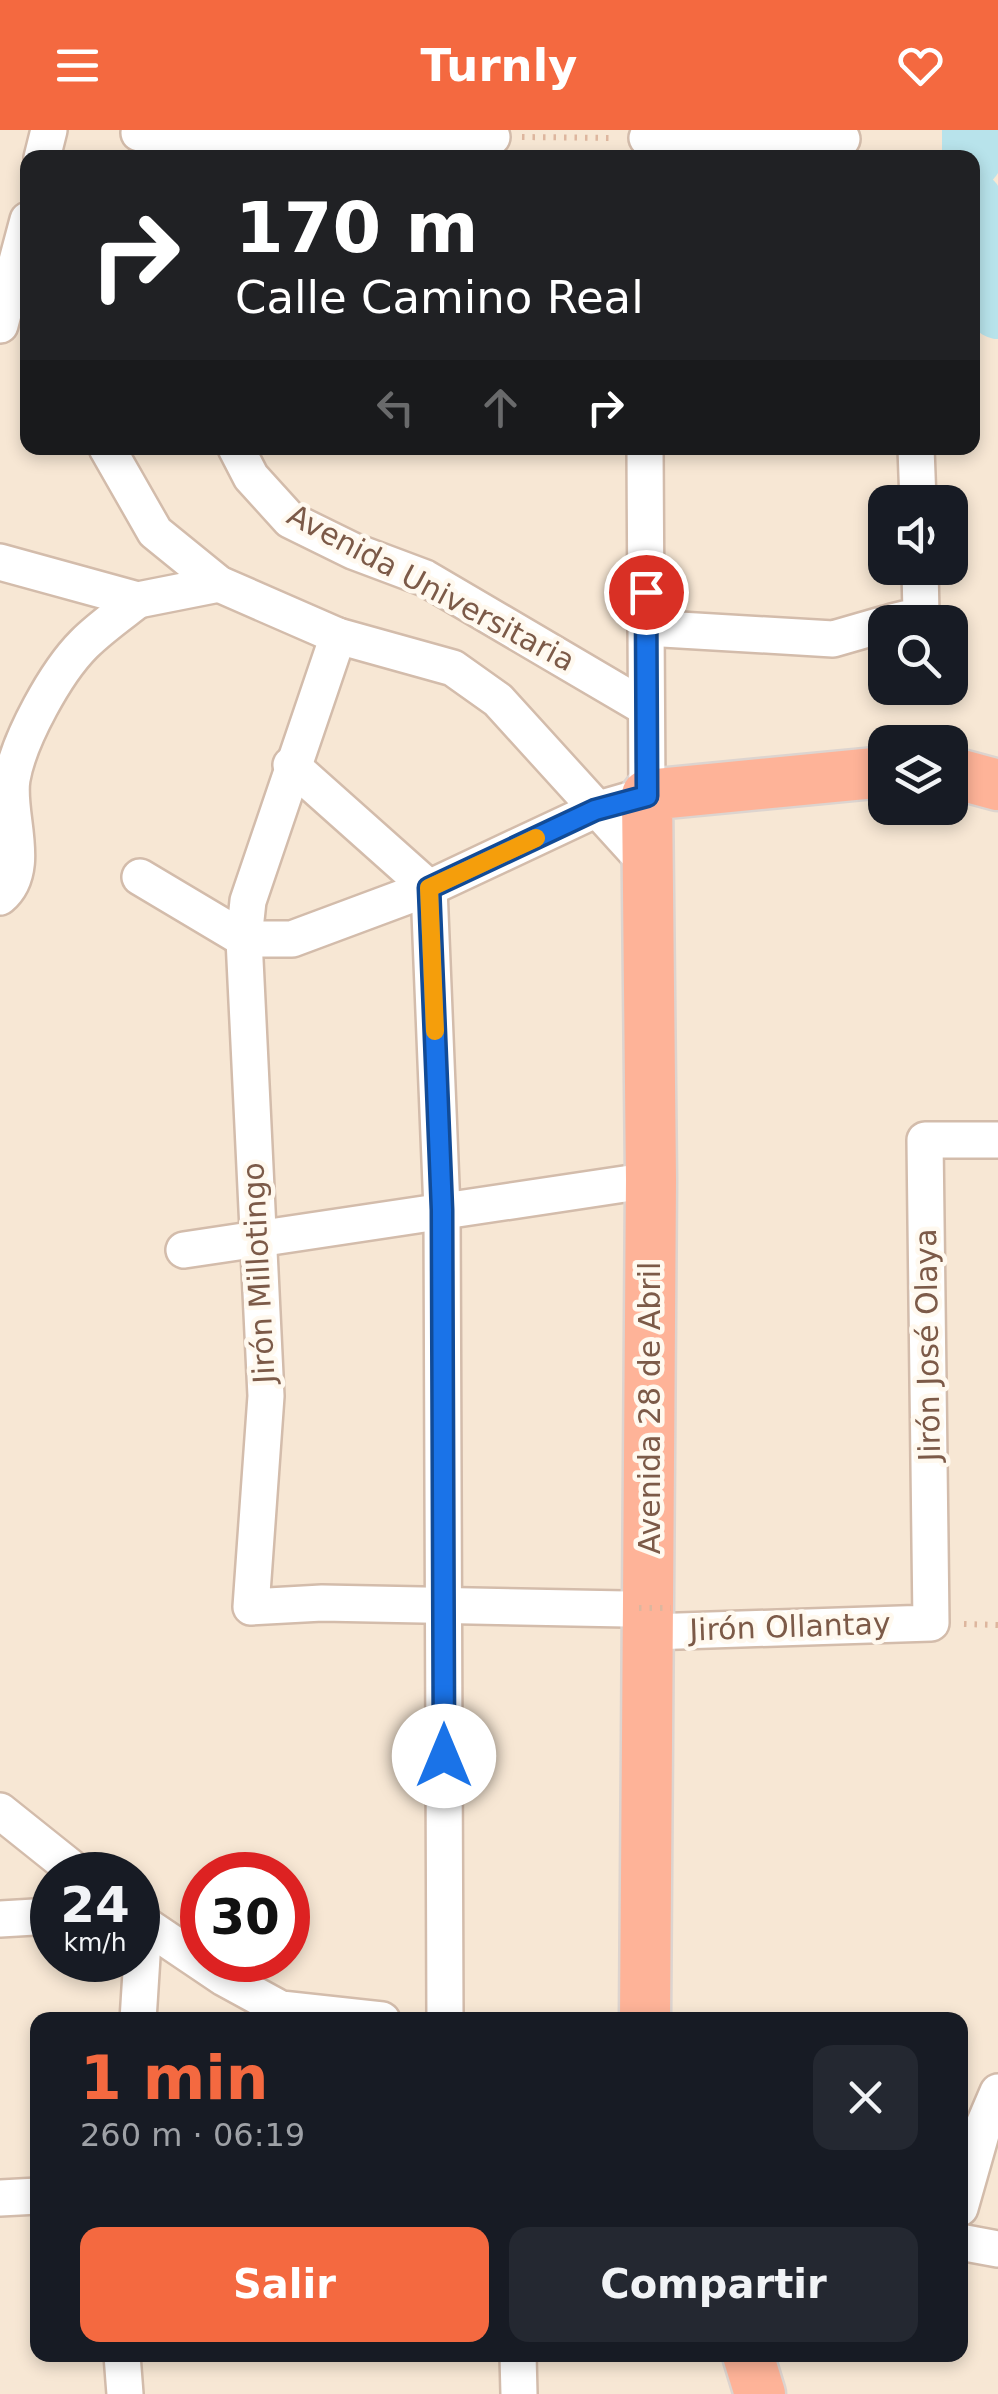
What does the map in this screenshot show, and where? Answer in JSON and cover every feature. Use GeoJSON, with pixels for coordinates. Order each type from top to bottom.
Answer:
{"type":"FeatureCollection","features":[{"type":"Feature","properties":{"kind":"highway"},"geometry":{"type":"LineString","coordinates":[[647,796],[868,774]]}},
{"type":"Feature","properties":{"kind":"highway"},"geometry":{"type":"LineString","coordinates":[[968,777],[998,785]]}},
{"type":"Feature","properties":{"kind":"highway","name":"Avenida 28 de Abril"},"geometry":{"type":"LineString","coordinates":[[645,2012],[651,1180],[647,796]]}},
{"type":"Feature","properties":{"kind":"highway"},"geometry":{"type":"LineString","coordinates":[[750,2362],[760,2394]]}},
{"type":"Feature","properties":{"kind":"street"},"geometry":{"type":"LineString","coordinates":[[139,140],[492,137]]}},
{"type":"Feature","properties":{"kind":"street"},"geometry":{"type":"LineString","coordinates":[[648,142],[843,142]]}},
{"type":"Feature","properties":{"kind":"street"},"geometry":{"type":"LineString","coordinates":[[0,326],[20,296]]}},
{"type":"Feature","properties":{"kind":"street"},"geometry":{"type":"LineString","coordinates":[[111,455],[155,532],[220,584],[338,636],[453,668],[498,700],[648,865]]}},
{"type":"Feature","properties":{"kind":"street","name":"Avenida Universitaria"},"geometry":{"type":"LineString","coordinates":[[240,455],[251,476],[290,520],[353,551],[425,578],[646,708]]}},
{"type":"Feature","properties":{"kind":"street"},"geometry":{"type":"LineString","coordinates":[[140,877],[244,939],[292,939],[429,888],[595,810],[647,796],[645,455]]}},
{"type":"Feature","properties":{"kind":"street"},"geometry":{"type":"LineString","coordinates":[[916,455],[917,485]]}},
{"type":"Feature","properties":{"kind":"street"},"geometry":{"type":"LineString","coordinates":[[0,562],[138,600],[220,584]]}},
{"type":"Feature","properties":{"kind":"street"},"geometry":{"type":"LineString","coordinates":[[0,897],[8,891],[18,848],[12,780],[37,713],[82,645],[138,600]]}},
{"type":"Feature","properties":{"kind":"street"},"geometry":{"type":"LineString","coordinates":[[646,628],[833,639],[868,629]]}},
{"type":"Feature","properties":{"kind":"street","name":"Jirón Millotingo"},"geometry":{"type":"LineString","coordinates":[[252,1607],[266,1396],[244,939],[248,901],[291,765],[338,636]]}},
{"type":"Feature","properties":{"kind":"street"},"geometry":{"type":"LineString","coordinates":[[291,765],[429,888],[442,1210],[445,2012]]}},
{"type":"Feature","properties":{"kind":"street","name":"Jirón José Olaya"},"geometry":{"type":"LineString","coordinates":[[931,1623],[925,1140],[998,1140]]}},
{"type":"Feature","properties":{"kind":"street"},"geometry":{"type":"LineString","coordinates":[[184,1250],[651,1180]]}},
{"type":"Feature","properties":{"kind":"street","name":"Jirón Ollantay"},"geometry":{"type":"LineString","coordinates":[[252,1607],[322,1603],[931,1623]]}},
{"type":"Feature","properties":{"kind":"street"},"geometry":{"type":"LineString","coordinates":[[0,1812],[51,1852]]}},
{"type":"Feature","properties":{"kind":"street"},"geometry":{"type":"LineString","coordinates":[[0,1919],[30,1917]]}},
{"type":"Feature","properties":{"kind":"street"},"geometry":{"type":"LineString","coordinates":[[160,1935],[281,2009],[309,2012]]}},
{"type":"Feature","properties":{"kind":"street"},"geometry":{"type":"LineString","coordinates":[[138,2012],[139,1982]]}},
{"type":"Feature","properties":{"kind":"street"},"geometry":{"type":"LineString","coordinates":[[968,2179],[983,2126],[998,2092]]}},
{"type":"Feature","properties":{"kind":"street"},"geometry":{"type":"LineString","coordinates":[[0,2198],[30,2196]]}},
{"type":"Feature","properties":{"kind":"street"},"geometry":{"type":"LineString","coordinates":[[968,2243],[998,2249]]}},
{"type":"Feature","properties":{"kind":"street"},"geometry":{"type":"LineString","coordinates":[[123,2362],[125,2394]]}},
{"type":"Feature","properties":{"kind":"street"},"geometry":{"type":"LineString","coordinates":[[518,2362],[519,2394]]}},
{"type":"Feature","properties":{"kind":"path"},"geometry":{"type":"LineString","coordinates":[[492,137],[648,142]]}},
{"type":"Feature","properties":{"kind":"shaded area"},"geometry":{"type":"Polygon","coordinates":[[[0,130],[998,130],[998,2394],[0,2394],[0,130]]]}},
{"type":"Feature","properties":{"kind":"waterway"},"geometry":{"type":"LineString","coordinates":[[972,130],[972,150]]}},
{"type":"Feature","properties":{"kind":"waterway"},"geometry":{"type":"LineString","coordinates":[[980,234],[998,309]]}},
{"type":"Feature","properties":{"kind":"slow traffic"},"geometry":{"type":"LineString","coordinates":[[435,1031],[429,888],[536,838]]}},
{"type":"Feature","properties":{"kind":"route"},"geometry":{"type":"LineString","coordinates":[[444,1756],[442,1210],[429,888],[595,810],[647,796],[646,592]]}}]}
